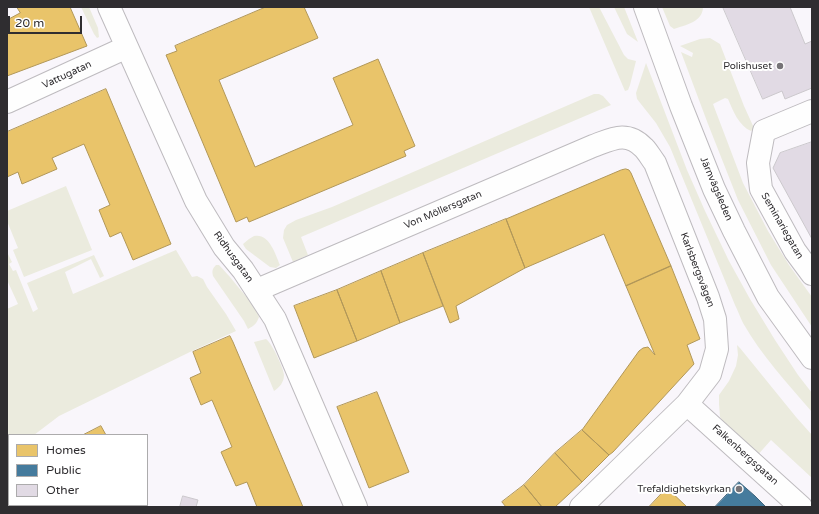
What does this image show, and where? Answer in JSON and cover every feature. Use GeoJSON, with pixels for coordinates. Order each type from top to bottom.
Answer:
{"type":"FeatureCollection","features":[{"type":"Feature","properties":{"kind":"main road","name":"Ridhusgatan"},"geometry":{"type":"LineString","coordinates":[[109,7],[196,201],[224,247],[257,290],[277,323],[356,507]]}},
{"type":"Feature","properties":{"kind":"main road","name":"Järnvägsleden"},"geometry":{"type":"LineString","coordinates":[[645,7],[711,182],[768,297],[812,358]]}},
{"type":"Feature","properties":{"kind":"main road","name":"Vattugatan"},"geometry":{"type":"LineString","coordinates":[[7,102],[127,47]]}},
{"type":"Feature","properties":{"kind":"main road","name":"Seminariegatan"},"geometry":{"type":"LineString","coordinates":[[812,111],[764,131],[758,163],[761,189],[795,251],[812,274]]}},
{"type":"Feature","properties":{"kind":"main road","name":"Von Möllersgatan"},"geometry":{"type":"LineString","coordinates":[[257,290],[593,146],[614,138],[631,138]]}},
{"type":"Feature","properties":{"kind":"main road","name":"Karlsbergsvägen"},"geometry":{"type":"LineString","coordinates":[[580,507],[687,404],[710,374],[717,349],[715,319],[708,296],[655,163],[644,148],[631,138]]}},
{"type":"Feature","properties":{"kind":"main road","name":"Falkenbergsgatan"},"geometry":{"type":"LineString","coordinates":[[687,404],[801,507]]}},
{"type":"Feature","properties":{"kind":"shaded area"},"geometry":{"type":"Polygon","coordinates":[[[81,7],[89,7],[98,28],[99,37],[97,38],[94,34],[81,7]]]}},
{"type":"Feature","properties":{"kind":"shaded area"},"geometry":{"type":"Polygon","coordinates":[[[589,7],[599,7],[624,55],[628,59],[636,61],[628,90],[625,91],[589,7]]]}},
{"type":"Feature","properties":{"kind":"shaded area"},"geometry":{"type":"Polygon","coordinates":[[[614,7],[624,7],[638,42],[627,34],[614,7]]]}},
{"type":"Feature","properties":{"kind":"shaded area"},"geometry":{"type":"Polygon","coordinates":[[[662,7],[703,7],[700,16],[697,19],[674,29],[670,26],[662,7]]]}},
{"type":"Feature","properties":{"kind":"shaded area"},"geometry":{"type":"Polygon","coordinates":[[[710,38],[720,44],[754,128],[751,131],[743,126],[737,118],[728,99],[725,98],[713,104],[743,183],[768,231],[789,265],[812,297],[812,327],[771,265],[738,200],[681,52],[692,57],[693,53],[680,46],[700,39],[710,38]]]}},
{"type":"Feature","properties":{"kind":"shaded area"},"geometry":{"type":"Polygon","coordinates":[[[646,63],[687,170],[705,211],[729,261],[750,299],[798,375],[812,393],[812,412],[766,358],[742,321],[670,147],[656,123],[637,99],[636,93],[646,63]]]}},
{"type":"Feature","properties":{"kind":"shaded area"},"geometry":{"type":"Polygon","coordinates":[[[594,94],[603,96],[611,105],[301,237],[308,255],[293,262],[283,238],[284,230],[287,225],[594,94]]]}},
{"type":"Feature","properties":{"kind":"shaded area"},"geometry":{"type":"Polygon","coordinates":[[[66,186],[92,250],[24,277],[13,250],[18,248],[7,221],[7,211],[66,186]]]}},
{"type":"Feature","properties":{"kind":"shaded area"},"geometry":{"type":"Polygon","coordinates":[[[254,236],[259,236],[268,241],[274,250],[280,265],[276,268],[270,267],[246,249],[243,244],[254,236]]]}},
{"type":"Feature","properties":{"kind":"shaded area"},"geometry":{"type":"Polygon","coordinates":[[[176,250],[192,277],[197,276],[203,279],[236,331],[59,416],[35,434],[8,434],[7,456],[7,309],[18,304],[7,280],[7,252],[12,262],[9,264],[13,271],[16,270],[33,312],[38,309],[27,283],[94,255],[104,276],[100,278],[91,259],[65,272],[73,294],[176,250]]]}},
{"type":"Feature","properties":{"kind":"shaded area"},"geometry":{"type":"Polygon","coordinates":[[[216,265],[219,265],[250,301],[259,317],[252,327],[248,329],[213,276],[212,273],[216,265]]]}},
{"type":"Feature","properties":{"kind":"shaded area"},"geometry":{"type":"Polygon","coordinates":[[[266,339],[277,356],[284,375],[281,384],[274,391],[254,342],[266,339]]]}},
{"type":"Feature","properties":{"kind":"shaded area"},"geometry":{"type":"Polygon","coordinates":[[[737,345],[812,435],[812,478],[771,440],[756,457],[720,417],[719,395],[729,381],[736,366],[738,355],[737,345]]]}},
{"type":"Feature","properties":{"kind":"building: Homes"},"geometry":{"type":"Polygon","coordinates":[[[17,7],[70,7],[87,46],[7,76],[7,20],[20,13],[17,7]]]}},
{"type":"Feature","properties":{"kind":"building: Homes"},"geometry":{"type":"Polygon","coordinates":[[[266,7],[304,7],[318,38],[219,80],[255,167],[353,125],[333,78],[378,59],[415,146],[404,151],[406,156],[249,222],[247,217],[236,222],[166,55],[177,51],[175,46],[266,7]]]}},
{"type":"Feature","properties":{"kind":"building: Homes"},"geometry":{"type":"Polygon","coordinates":[[[106,89],[171,244],[133,260],[121,232],[110,237],[99,210],[110,205],[84,144],[52,158],[57,169],[22,184],[18,172],[7,177],[7,132],[106,89]]]}},
{"type":"Feature","properties":{"kind":"building: Homes"},"geometry":{"type":"Polygon","coordinates":[[[626,169],[631,173],[671,266],[626,286],[604,234],[525,268],[506,219],[626,169]]]}},
{"type":"Feature","properties":{"kind":"building: Homes"},"geometry":{"type":"Polygon","coordinates":[[[506,219],[525,268],[456,306],[459,319],[450,323],[423,253],[506,219]]]}},
{"type":"Feature","properties":{"kind":"building: Homes"},"geometry":{"type":"Polygon","coordinates":[[[423,253],[443,306],[400,323],[381,271],[423,253]]]}},
{"type":"Feature","properties":{"kind":"building: Homes"},"geometry":{"type":"Polygon","coordinates":[[[671,266],[700,339],[687,345],[694,364],[609,455],[582,430],[639,351],[648,347],[655,355],[626,286],[671,266]]]}},
{"type":"Feature","properties":{"kind":"building: Homes"},"geometry":{"type":"Polygon","coordinates":[[[381,271],[400,323],[357,341],[337,290],[381,271]]]}},
{"type":"Feature","properties":{"kind":"building: Homes"},"geometry":{"type":"Polygon","coordinates":[[[337,290],[357,341],[314,358],[294,306],[337,290]]]}},
{"type":"Feature","properties":{"kind":"building: Homes"},"geometry":{"type":"Polygon","coordinates":[[[230,336],[303,507],[257,507],[247,482],[236,486],[221,452],[232,447],[212,400],[201,405],[190,378],[201,373],[193,352],[230,336]]]}},
{"type":"Feature","properties":{"kind":"building: Homes"},"geometry":{"type":"Polygon","coordinates":[[[377,392],[409,472],[369,488],[337,407],[377,392]]]}},
{"type":"Feature","properties":{"kind":"building: Homes"},"geometry":{"type":"Polygon","coordinates":[[[101,426],[105,434],[85,434],[101,426]]]}},
{"type":"Feature","properties":{"kind":"building: Homes"},"geometry":{"type":"Polygon","coordinates":[[[582,430],[609,455],[582,482],[555,453],[582,430]]]}},
{"type":"Feature","properties":{"kind":"building: Homes"},"geometry":{"type":"Polygon","coordinates":[[[555,453],[582,482],[555,507],[542,507],[524,485],[555,453]]]}},
{"type":"Feature","properties":{"kind":"building: Homes"},"geometry":{"type":"Polygon","coordinates":[[[524,485],[542,507],[506,507],[502,502],[524,485]]]}},
{"type":"Feature","properties":{"kind":"building: Homes"},"geometry":{"type":"Polygon","coordinates":[[[667,488],[687,507],[649,507],[667,488]]]}},
{"type":"Feature","properties":{"kind":"building: Public","name":"Trefaldighetskyrkan"},"geometry":{"type":"Polygon","coordinates":[[[739,482],[755,496],[766,507],[715,507],[739,482]]]}},
{"type":"Feature","properties":{"kind":"building: Other","name":"Polishuset"},"geometry":{"type":"Polygon","coordinates":[[[723,7],[790,7],[805,44],[812,41],[812,88],[785,99],[782,91],[763,99],[723,7]]]}},
{"type":"Feature","properties":{"kind":"building: Other"},"geometry":{"type":"Polygon","coordinates":[[[812,142],[812,239],[773,168],[780,153],[812,142]]]}},
{"type":"Feature","properties":{"kind":"building: Other"},"geometry":{"type":"Polygon","coordinates":[[[183,496],[198,500],[196,507],[180,507],[183,496]]]}},
{"type":"Feature","properties":{"kind":"place","name":"Polishuset"},"geometry":{"type":"Point","coordinates":[780,66]}},
{"type":"Feature","properties":{"kind":"place","name":"Trefaldighetskyrkan"},"geometry":{"type":"Point","coordinates":[739,489]}}]}
